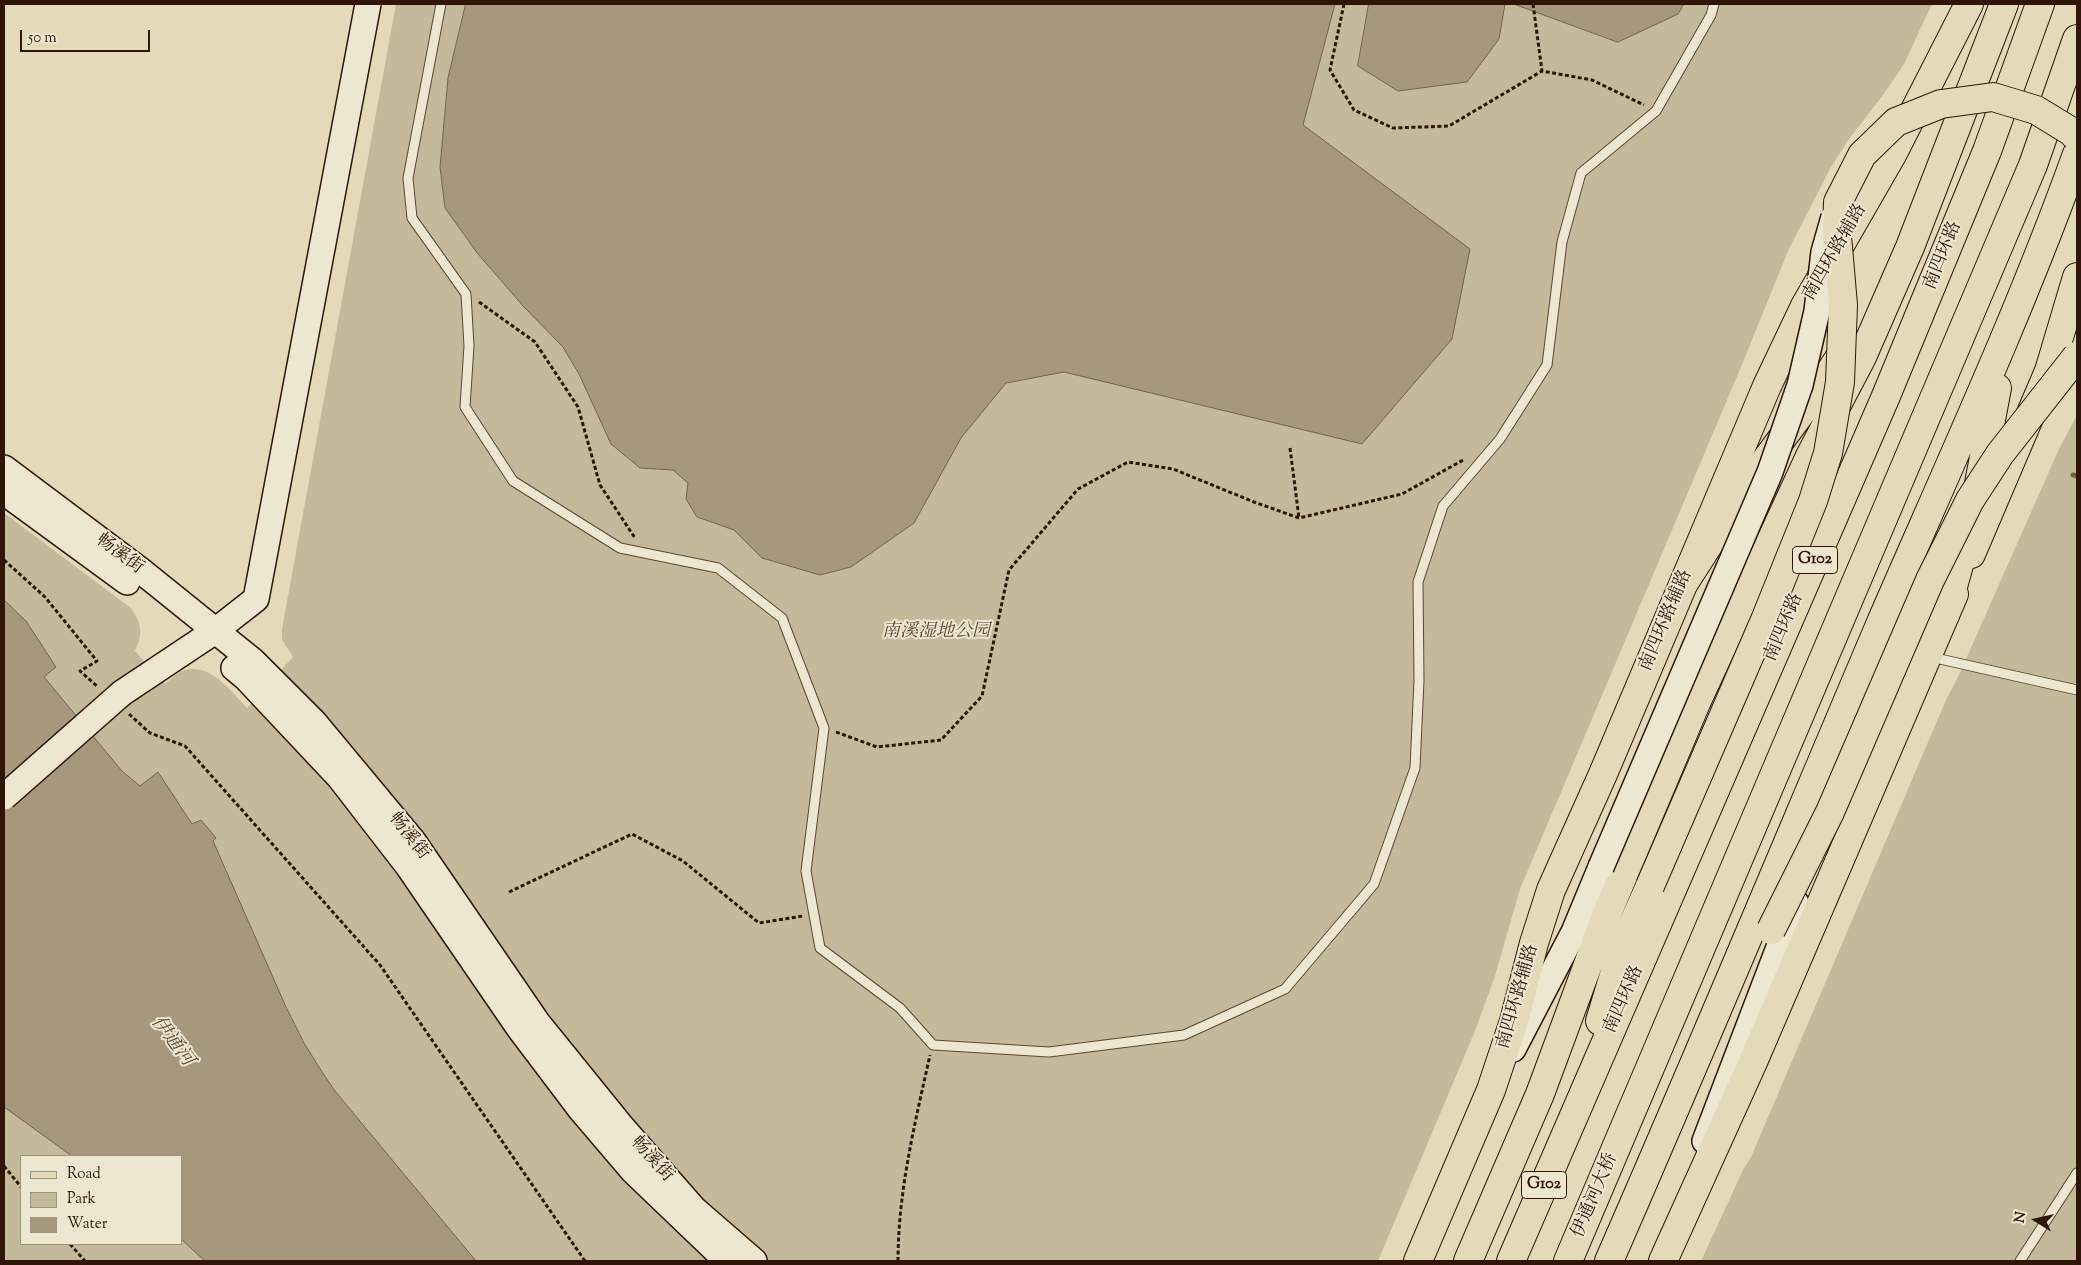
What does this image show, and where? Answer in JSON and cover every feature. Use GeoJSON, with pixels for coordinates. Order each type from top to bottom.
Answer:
{"type":"FeatureCollection","features":[{"type":"Feature","properties":{"kind":"main road"},"geometry":{"type":"LineString","coordinates":[[4,797],[115,697],[208,635],[256,599],[368,4]]}},
{"type":"Feature","properties":{"kind":"main road","name":"南四环路辅路"},"geometry":{"type":"LineString","coordinates":[[1418,1261],[1491,1090],[1514,1021],[1534,943],[1551,890],[1603,774],[1767,386],[1801,315],[1893,153],[1969,4]]}},
{"type":"Feature","properties":{"kind":"main road"},"geometry":{"type":"LineString","coordinates":[[1468,1261],[1540,1094],[1606,916],[1696,703],[1810,456],[1862,357],[1910,247],[2004,4]]}},
{"type":"Feature","properties":{"kind":"main road","name":"南四环路"},"geometry":{"type":"LineString","coordinates":[[1576,1110],[1646,954],[1886,396],[1987,151],[2040,4]]}},
{"type":"Feature","properties":{"kind":"main road","name":"伊通河大桥"},"geometry":{"type":"LineString","coordinates":[[1568,1261],[2029,174],[2077,39]]}},
{"type":"Feature","properties":{"kind":"main road"},"geometry":{"type":"LineString","coordinates":[[1491,1090],[1574,932],[1770,472],[1800,385],[1817,311],[1824,252],[1838,202],[1862,155],[1896,122],[1941,104],[1993,97],[2036,110],[2072,132],[2077,138]]}},
{"type":"Feature","properties":{"kind":"main road"},"geometry":{"type":"LineString","coordinates":[[1609,1261],[1662,1140],[1766,891],[1992,371],[2077,154]]}},
{"type":"Feature","properties":{"kind":"main road"},"geometry":{"type":"LineString","coordinates":[[1684,583],[1745,488],[1821,386],[1874,304],[1929,198]]}},
{"type":"Feature","properties":{"kind":"main road"},"geometry":{"type":"LineString","coordinates":[[1576,1110],[1597,1031],[1622,949],[1765,620],[1813,501],[1828,452],[1840,382],[1843,305],[1837,236],[1838,202]]}},
{"type":"Feature","properties":{"kind":"main road"},"geometry":{"type":"LineString","coordinates":[[1663,1261],[1753,1062],[2049,370],[2077,277]]}},
{"type":"Feature","properties":{"kind":"main road"},"geometry":{"type":"LineString","coordinates":[[1945,615],[1973,515],[1993,404],[2018,306]]}},
{"type":"Feature","properties":{"kind":"main road"},"geometry":{"type":"LineString","coordinates":[[1662,1140],[1708,1070],[1778,933],[1930,580],[1970,500],[2000,454],[2077,356]]}},
{"type":"Feature","properties":{"kind":"main road","name":"畅溪街"},"geometry":{"type":"LineString","coordinates":[[4,468],[140,570],[208,635],[340,778],[408,866],[519,1028],[580,1110],[633,1171],[727,1261]]}},
{"type":"Feature","properties":{"kind":"main road","name":"畅溪街"},"geometry":{"type":"LineString","coordinates":[[4,492],[153,601],[253,661],[314,722],[413,841],[536,1022],[622,1128],[694,1208],[754,1261]]}},
{"type":"Feature","properties":{"kind":"main road"},"geometry":{"type":"LineString","coordinates":[[1576,996],[1646,895]]}},
{"type":"Feature","properties":{"kind":"main road"},"geometry":{"type":"LineString","coordinates":[[1663,1261],[1778,933]]}},
{"type":"Feature","properties":{"kind":"main road","name":"G102"},"geometry":{"type":"LineString","coordinates":[[1511,1261],[1576,1110]]}},
{"type":"Feature","properties":{"kind":"lane"},"geometry":{"type":"LineString","coordinates":[[441,4],[408,178],[412,218],[466,294],[469,346],[465,407],[513,481],[620,548],[718,568],[782,618],[824,728],[806,870],[820,948],[900,1008],[933,1045],[1049,1052],[1184,1035],[1285,989],[1374,884],[1415,768],[1419,680],[1418,582],[1443,506],[1500,439],[1547,365],[1562,242],[1581,173],[1656,110],[1711,15],[1714,4]]}},
{"type":"Feature","properties":{"kind":"lane"},"geometry":{"type":"LineString","coordinates":[[1928,656],[2077,690]]}},
{"type":"Feature","properties":{"kind":"lane"},"geometry":{"type":"LineString","coordinates":[[2020,1261],[2077,1173]]}},
{"type":"Feature","properties":{"kind":"path"},"geometry":{"type":"LineString","coordinates":[[1344,4],[1330,70],[1354,110],[1393,128],[1449,126],[1542,71],[1592,80],[1656,110]]}},
{"type":"Feature","properties":{"kind":"path"},"geometry":{"type":"LineString","coordinates":[[1533,4],[1542,71]]}},
{"type":"Feature","properties":{"kind":"path"},"geometry":{"type":"LineString","coordinates":[[466,294],[535,342],[578,407],[600,485],[644,553]]}},
{"type":"Feature","properties":{"kind":"path"},"geometry":{"type":"LineString","coordinates":[[1290,448],[1299,518]]}},
{"type":"Feature","properties":{"kind":"path"},"geometry":{"type":"LineString","coordinates":[[824,728],[877,747],[941,740],[982,696],[1009,570],[1078,489],[1128,462],[1173,469],[1299,518],[1402,494],[1467,457]]}},
{"type":"Feature","properties":{"kind":"path"},"geometry":{"type":"LineString","coordinates":[[4,560],[44,597],[98,661],[80,671],[115,697],[150,733],[185,746],[380,965],[585,1261]]}},
{"type":"Feature","properties":{"kind":"path"},"geometry":{"type":"LineString","coordinates":[[509,892],[632,834],[683,861],[759,923],[814,915]]}},
{"type":"Feature","properties":{"kind":"path"},"geometry":{"type":"LineString","coordinates":[[898,1261],[900,1202],[909,1150],[933,1045]]}},
{"type":"Feature","properties":{"kind":"path"},"geometry":{"type":"LineString","coordinates":[[4,1166],[20,1186]]}},
{"type":"Feature","properties":{"kind":"path"},"geometry":{"type":"LineString","coordinates":[[71,1245],[85,1261]]}},
{"type":"Feature","properties":{"kind":"green space","name":"南溪湿地公园"},"geometry":{"type":"Polygon","coordinates":[[[396,4],[1932,4],[1904,64],[1849,139],[1831,167],[1788,251],[1741,367],[1520,889],[1495,976],[1475,1031],[1378,1261],[4,1261],[4,513],[131,608],[140,629],[135,651],[165,684],[185,670],[195,669],[204,671],[220,680],[247,708],[293,657],[282,640],[282,629],[396,4]]]}},
{"type":"Feature","properties":{"kind":"green space"},"geometry":{"type":"Polygon","coordinates":[[[2077,415],[2077,1261],[1701,1261],[1743,1170],[1751,1157],[1946,700],[1958,677],[2059,449],[2077,415]]]}},
{"type":"Feature","properties":{"kind":"water"},"geometry":{"type":"Polygon","coordinates":[[[466,4],[1335,4],[1303,125],[1470,249],[1452,339],[1362,444],[1064,372],[1006,383],[961,438],[914,523],[851,567],[820,575],[762,558],[734,530],[697,517],[686,499],[688,483],[673,470],[640,468],[611,444],[579,374],[563,347],[524,307],[478,254],[445,208],[440,167],[448,78],[466,4]]]}},
{"type":"Feature","properties":{"kind":"water"},"geometry":{"type":"Polygon","coordinates":[[[1369,4],[1505,4],[1499,39],[1467,82],[1398,91],[1358,66],[1369,4]]]}},
{"type":"Feature","properties":{"kind":"water"},"geometry":{"type":"Polygon","coordinates":[[[1514,4],[1684,4],[1678,14],[1618,42],[1514,4]]]}},
{"type":"Feature","properties":{"kind":"water","name":"伊通河"},"geometry":{"type":"Polygon","coordinates":[[[4,600],[26,621],[56,667],[44,677],[122,771],[140,786],[158,772],[192,824],[201,820],[216,838],[213,841],[286,1007],[304,1043],[335,1091],[476,1261],[205,1261],[182,1240],[182,1155],[71,1155],[4,1107],[4,600]]]}},
{"type":"Feature","properties":{"kind":"waterway"},"geometry":{"type":"LineString","coordinates":[[2073,475],[2077,476]]}}]}
